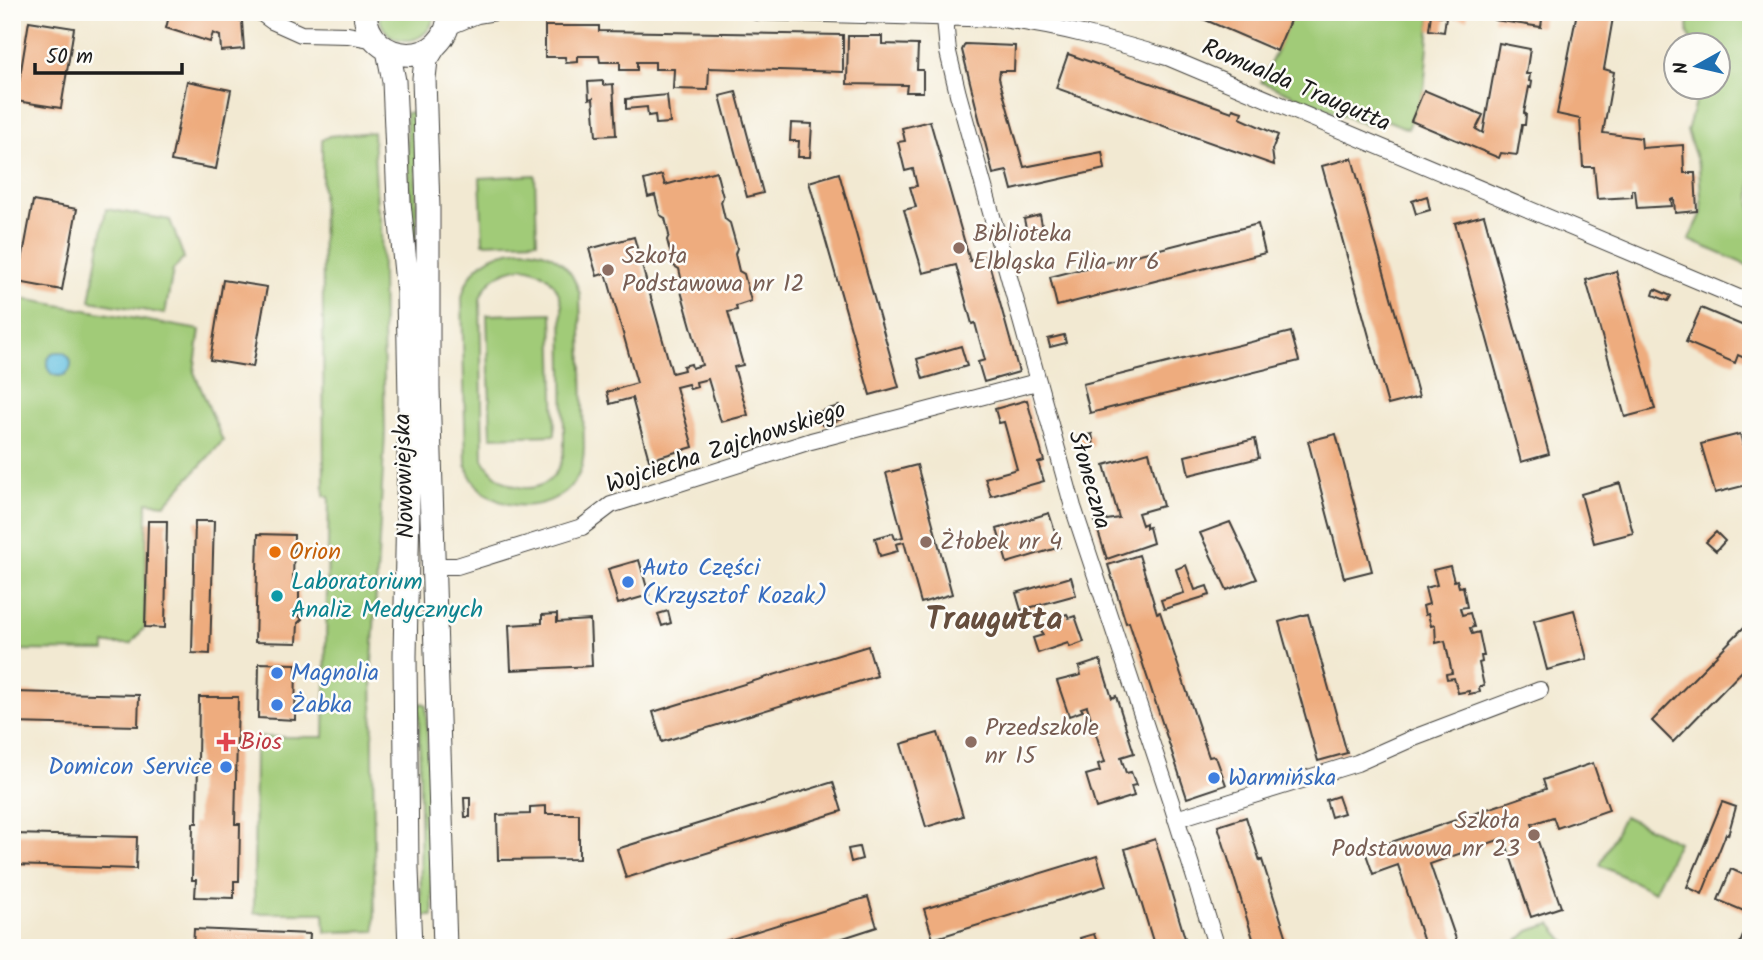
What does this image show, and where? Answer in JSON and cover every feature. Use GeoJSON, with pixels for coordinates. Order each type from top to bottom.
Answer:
{"type":"FeatureCollection","features":[{"type":"Feature","properties":{"kind":"street"},"geometry":{"type":"LineString","coordinates":[[260,12],[272,21],[301,34],[348,35],[406,55],[422,53],[434,47]]}},
{"type":"Feature","properties":{"kind":"street","name":"Nowowiejska"},"geometry":{"type":"LineString","coordinates":[[365,12],[366,22],[381,45],[394,80],[399,202],[408,293],[410,400],[405,668],[410,948]]}},
{"type":"Feature","properties":{"kind":"street"},"geometry":{"type":"LineString","coordinates":[[449,20],[495,12]]}},
{"type":"Feature","properties":{"kind":"street","name":"Romualda Traugutta"},"geometry":{"type":"LineString","coordinates":[[757,12],[1003,19],[1083,33],[1167,57],[1751,303]]}},
{"type":"Feature","properties":{"kind":"street","name":"Słoneczna"},"geometry":{"type":"LineString","coordinates":[[945,18],[950,62],[1037,382],[1088,554],[1217,948]]}},
{"type":"Feature","properties":{"kind":"street","name":"Nowowiejska"},"geometry":{"type":"LineString","coordinates":[[445,948],[428,388],[428,208],[424,78],[426,61],[445,34],[449,20]]}},
{"type":"Feature","properties":{"kind":"street","name":"Wojciecha Zajchowskiego"},"geometry":{"type":"LineString","coordinates":[[433,566],[457,566],[582,527],[611,505],[652,490],[856,429],[1037,382]]}},
{"type":"Feature","properties":{"kind":"street"},"geometry":{"type":"LineString","coordinates":[[1176,818],[1357,763],[1411,739],[1540,690]]}},
{"type":"Feature","properties":{"kind":"green space"},"geometry":{"type":"Polygon","coordinates":[[[379,12],[435,13],[424,34],[406,40],[387,33],[381,24],[379,12]]]}},
{"type":"Feature","properties":{"kind":"green space"},"geometry":{"type":"Polygon","coordinates":[[[1293,12],[1431,12],[1424,90],[1408,129],[1374,115],[1369,126],[1261,82],[1293,12]]]}},
{"type":"Feature","properties":{"kind":"green space"},"geometry":{"type":"Polygon","coordinates":[[[1689,12],[1751,12],[1751,267],[1689,240],[1702,213],[1699,167],[1687,131],[1695,102],[1732,102],[1732,32],[1688,32],[1689,12]]]}},
{"type":"Feature","properties":{"kind":"green space"},"geometry":{"type":"Polygon","coordinates":[[[415,112],[417,236],[412,237],[406,113],[415,112]]]}},
{"type":"Feature","properties":{"kind":"green space"},"geometry":{"type":"Polygon","coordinates":[[[373,132],[377,206],[381,223],[385,434],[372,663],[375,931],[325,932],[324,913],[254,913],[255,737],[324,737],[329,496],[324,496],[322,140],[329,136],[373,132]]]}},
{"type":"Feature","properties":{"kind":"green space"},"geometry":{"type":"Polygon","coordinates":[[[535,175],[537,241],[483,243],[480,178],[535,175]]]}},
{"type":"Feature","properties":{"kind":"green space"},"geometry":{"type":"Polygon","coordinates":[[[106,209],[170,220],[184,258],[173,270],[165,314],[90,301],[106,209]]]}},
{"type":"Feature","properties":{"kind":"green space"},"geometry":{"type":"Polygon","coordinates":[[[511,250],[542,252],[559,261],[566,267],[580,294],[583,462],[577,478],[565,491],[551,500],[534,505],[500,501],[485,493],[473,481],[466,465],[462,298],[475,269],[491,257],[511,250]],[[523,267],[502,273],[491,280],[480,299],[483,459],[500,479],[522,488],[544,483],[554,475],[561,463],[564,449],[562,304],[557,289],[549,278],[523,267]]]}},
{"type":"Feature","properties":{"kind":"green space"},"geometry":{"type":"Polygon","coordinates":[[[12,297],[200,330],[194,372],[223,441],[165,504],[147,502],[145,627],[131,644],[105,644],[105,651],[12,650],[12,297]]]}},
{"type":"Feature","properties":{"kind":"green space"},"geometry":{"type":"Polygon","coordinates":[[[552,313],[555,435],[491,437],[487,315],[552,313]]]}},
{"type":"Feature","properties":{"kind":"green space"},"geometry":{"type":"Polygon","coordinates":[[[419,705],[426,705],[433,916],[421,916],[419,705]]]}},
{"type":"Feature","properties":{"kind":"green space"},"geometry":{"type":"Polygon","coordinates":[[[1624,816],[1678,842],[1654,892],[1600,865],[1624,816]]]}},
{"type":"Feature","properties":{"kind":"green space"},"geometry":{"type":"Polygon","coordinates":[[[1551,924],[1571,948],[1510,948],[1529,931],[1551,924]]]}},
{"type":"Feature","properties":{"kind":"water"},"geometry":{"type":"Polygon","coordinates":[[[59,352],[67,356],[71,364],[67,372],[59,376],[51,372],[47,364],[51,356],[59,352]]]}},
{"type":"Feature","properties":{"kind":"building"},"geometry":{"type":"Polygon","coordinates":[[[170,12],[212,12],[242,21],[244,49],[221,51],[220,36],[213,33],[210,42],[166,28],[170,12]]]}},
{"type":"Feature","properties":{"kind":"building"},"geometry":{"type":"Polygon","coordinates":[[[1187,12],[1284,12],[1292,16],[1277,51],[1187,12]]]}},
{"type":"Feature","properties":{"kind":"building"},"geometry":{"type":"Polygon","coordinates":[[[1450,12],[1468,12],[1467,19],[1449,17],[1450,12]]]}},
{"type":"Feature","properties":{"kind":"building"},"geometry":{"type":"Polygon","coordinates":[[[1495,12],[1543,12],[1541,27],[1494,20],[1495,12]]]}},
{"type":"Feature","properties":{"kind":"building"},"geometry":{"type":"Polygon","coordinates":[[[1577,12],[1614,12],[1604,69],[1614,72],[1603,133],[1641,138],[1642,148],[1683,145],[1684,173],[1695,173],[1697,211],[1675,213],[1674,199],[1671,200],[1672,206],[1637,208],[1635,190],[1632,190],[1632,197],[1597,199],[1594,167],[1583,167],[1580,119],[1557,114],[1577,12]]]}},
{"type":"Feature","properties":{"kind":"building"},"geometry":{"type":"Polygon","coordinates":[[[1431,14],[1446,17],[1444,32],[1429,30],[1431,14]]]}},
{"type":"Feature","properties":{"kind":"building"},"geometry":{"type":"Polygon","coordinates":[[[29,21],[74,28],[61,108],[16,101],[29,21]]]}},
{"type":"Feature","properties":{"kind":"building"},"geometry":{"type":"Polygon","coordinates":[[[545,26],[599,26],[599,31],[843,35],[843,72],[709,68],[708,90],[673,89],[674,69],[655,69],[655,62],[637,62],[637,70],[620,70],[620,62],[600,62],[599,56],[578,56],[578,62],[566,63],[565,57],[545,57],[545,26]]]}},
{"type":"Feature","properties":{"kind":"building"},"geometry":{"type":"Polygon","coordinates":[[[848,36],[882,36],[882,44],[918,45],[917,70],[923,70],[923,92],[906,92],[907,85],[847,84],[848,36]]]}},
{"type":"Feature","properties":{"kind":"building"},"geometry":{"type":"Polygon","coordinates":[[[1499,43],[1530,49],[1526,74],[1530,74],[1529,81],[1532,82],[1517,155],[1501,153],[1499,158],[1411,121],[1424,90],[1483,115],[1476,129],[1483,133],[1499,43]]]}},
{"type":"Feature","properties":{"kind":"building"},"geometry":{"type":"Polygon","coordinates":[[[965,44],[1015,46],[1014,71],[1000,71],[999,78],[1024,167],[1102,152],[1105,169],[1012,190],[1007,171],[993,174],[962,50],[965,44]]]}},
{"type":"Feature","properties":{"kind":"building"},"geometry":{"type":"Polygon","coordinates":[[[1068,54],[1232,112],[1233,109],[1242,112],[1240,118],[1278,135],[1272,150],[1274,165],[1056,88],[1068,54]]]}},
{"type":"Feature","properties":{"kind":"building"},"geometry":{"type":"Polygon","coordinates":[[[187,81],[231,90],[216,169],[171,161],[187,81]]]}},
{"type":"Feature","properties":{"kind":"building"},"geometry":{"type":"Polygon","coordinates":[[[603,81],[603,85],[613,84],[616,135],[596,136],[593,98],[589,99],[588,82],[603,81]]]}},
{"type":"Feature","properties":{"kind":"building"},"geometry":{"type":"Polygon","coordinates":[[[736,92],[763,193],[747,197],[720,96],[736,92]]]}},
{"type":"Feature","properties":{"kind":"building"},"geometry":{"type":"Polygon","coordinates":[[[667,95],[670,123],[656,124],[655,115],[648,116],[647,107],[626,109],[626,99],[667,95]]]}},
{"type":"Feature","properties":{"kind":"building"},"geometry":{"type":"Polygon","coordinates":[[[930,121],[970,261],[987,256],[1019,372],[984,382],[978,362],[985,360],[956,265],[923,273],[904,210],[916,207],[910,187],[917,186],[913,169],[905,171],[898,142],[905,141],[902,128],[930,121]]]}},
{"type":"Feature","properties":{"kind":"building"},"geometry":{"type":"Polygon","coordinates":[[[791,123],[812,124],[810,157],[798,157],[799,141],[790,141],[791,123]]]}},
{"type":"Feature","properties":{"kind":"building"},"geometry":{"type":"Polygon","coordinates":[[[1352,158],[1419,397],[1388,405],[1322,166],[1352,158]]]}},
{"type":"Feature","properties":{"kind":"building"},"geometry":{"type":"Polygon","coordinates":[[[716,171],[725,219],[730,223],[737,248],[735,254],[739,271],[744,274],[751,301],[728,312],[743,365],[734,367],[748,415],[721,422],[708,379],[696,382],[697,387],[690,389],[688,384],[676,387],[693,447],[649,460],[632,398],[610,404],[607,392],[637,383],[606,273],[597,276],[589,249],[634,237],[672,373],[684,370],[683,366],[691,364],[692,368],[702,365],[681,291],[683,286],[679,269],[674,266],[667,240],[669,235],[665,218],[660,215],[655,195],[648,197],[644,180],[662,175],[665,185],[716,171]]]}},
{"type":"Feature","properties":{"kind":"building"},"geometry":{"type":"Polygon","coordinates":[[[839,173],[899,387],[870,395],[809,182],[839,173]]]}},
{"type":"Feature","properties":{"kind":"building"},"geometry":{"type":"Polygon","coordinates":[[[1427,196],[1430,210],[1416,214],[1412,201],[1427,196]]]}},
{"type":"Feature","properties":{"kind":"building"},"geometry":{"type":"Polygon","coordinates":[[[33,201],[77,209],[62,290],[18,282],[33,201]]]}},
{"type":"Feature","properties":{"kind":"building"},"geometry":{"type":"Polygon","coordinates":[[[1040,215],[1043,230],[1027,233],[1024,219],[1040,215]]]}},
{"type":"Feature","properties":{"kind":"building"},"geometry":{"type":"Polygon","coordinates":[[[1484,215],[1549,454],[1521,462],[1455,223],[1484,215]]]}},
{"type":"Feature","properties":{"kind":"building"},"geometry":{"type":"Polygon","coordinates":[[[1258,224],[1265,253],[1057,306],[1050,277],[1258,224]]]}},
{"type":"Feature","properties":{"kind":"building"},"geometry":{"type":"Polygon","coordinates":[[[1616,271],[1655,409],[1625,417],[1586,280],[1616,271]]]}},
{"type":"Feature","properties":{"kind":"building"},"geometry":{"type":"Polygon","coordinates":[[[223,280],[267,287],[253,367],[210,360],[223,280]]]}},
{"type":"Feature","properties":{"kind":"building"},"geometry":{"type":"Polygon","coordinates":[[[1655,289],[1671,296],[1668,301],[1653,295],[1655,289]]]}},
{"type":"Feature","properties":{"kind":"building"},"geometry":{"type":"Polygon","coordinates":[[[1701,308],[1751,329],[1751,361],[1738,355],[1735,363],[1686,342],[1701,308]]]}},
{"type":"Feature","properties":{"kind":"building"},"geometry":{"type":"Polygon","coordinates":[[[1291,332],[1299,361],[1090,413],[1083,384],[1291,332]]]}},
{"type":"Feature","properties":{"kind":"building"},"geometry":{"type":"Polygon","coordinates":[[[1064,335],[1066,343],[1050,347],[1048,339],[1064,335]]]}},
{"type":"Feature","properties":{"kind":"building"},"geometry":{"type":"Polygon","coordinates":[[[961,346],[967,366],[923,379],[917,359],[961,346]]]}},
{"type":"Feature","properties":{"kind":"building"},"geometry":{"type":"Polygon","coordinates":[[[1027,400],[1044,461],[1038,463],[1044,481],[991,496],[985,478],[1017,469],[1004,422],[999,423],[995,409],[1027,400]]]}},
{"type":"Feature","properties":{"kind":"building"},"geometry":{"type":"Polygon","coordinates":[[[839,406],[842,419],[822,425],[818,412],[839,406]]]}},
{"type":"Feature","properties":{"kind":"building"},"geometry":{"type":"Polygon","coordinates":[[[1092,434],[1094,446],[1081,449],[1078,437],[1092,434]]]}},
{"type":"Feature","properties":{"kind":"building"},"geometry":{"type":"Polygon","coordinates":[[[1336,434],[1372,571],[1344,578],[1308,441],[1336,434]]]}},
{"type":"Feature","properties":{"kind":"building"},"geometry":{"type":"Polygon","coordinates":[[[1740,434],[1751,474],[1751,484],[1715,493],[1701,444],[1740,434]]]}},
{"type":"Feature","properties":{"kind":"building"},"geometry":{"type":"Polygon","coordinates":[[[1255,439],[1259,458],[1189,475],[1185,456],[1255,439]]]}},
{"type":"Feature","properties":{"kind":"building"},"geometry":{"type":"Polygon","coordinates":[[[1149,452],[1163,506],[1138,513],[1142,525],[1146,523],[1146,528],[1149,527],[1153,543],[1107,559],[1095,522],[1119,518],[1104,465],[1149,452]]]}},
{"type":"Feature","properties":{"kind":"building"},"geometry":{"type":"Polygon","coordinates":[[[917,465],[952,594],[921,603],[904,542],[896,544],[898,551],[880,556],[875,538],[893,533],[895,539],[903,537],[886,473],[917,465]]]}},
{"type":"Feature","properties":{"kind":"building"},"geometry":{"type":"Polygon","coordinates":[[[1620,483],[1633,533],[1594,543],[1581,494],[1620,483]]]}},
{"type":"Feature","properties":{"kind":"building"},"geometry":{"type":"Polygon","coordinates":[[[1049,513],[1060,547],[1007,563],[997,529],[1049,513]]]}},
{"type":"Feature","properties":{"kind":"building"},"geometry":{"type":"Polygon","coordinates":[[[148,521],[167,521],[165,628],[145,627],[148,521]]]}},
{"type":"Feature","properties":{"kind":"building"},"geometry":{"type":"Polygon","coordinates":[[[195,521],[214,521],[210,654],[192,653],[195,521]]]}},
{"type":"Feature","properties":{"kind":"building"},"geometry":{"type":"Polygon","coordinates":[[[1230,522],[1257,579],[1227,590],[1200,533],[1230,522]]]}},
{"type":"Feature","properties":{"kind":"building"},"geometry":{"type":"Polygon","coordinates":[[[1716,532],[1725,541],[1716,551],[1706,542],[1716,532]]]}},
{"type":"Feature","properties":{"kind":"building","name":"Laboratorium Analiz Medycznych"},"geometry":{"type":"Polygon","coordinates":[[[258,534],[294,535],[293,587],[299,587],[299,605],[303,610],[298,615],[302,619],[298,623],[297,643],[255,642],[258,534]]]}},
{"type":"Feature","properties":{"kind":"building"},"geometry":{"type":"Polygon","coordinates":[[[1139,555],[1209,757],[1213,756],[1217,760],[1226,785],[1187,798],[1108,565],[1139,555]]]}},
{"type":"Feature","properties":{"kind":"building","name":"Auto Części (Krzysztof Kozak)"},"geometry":{"type":"Polygon","coordinates":[[[639,560],[649,595],[618,604],[608,569],[639,560]]]}},
{"type":"Feature","properties":{"kind":"building"},"geometry":{"type":"Polygon","coordinates":[[[1186,565],[1195,590],[1207,586],[1210,595],[1164,609],[1161,600],[1184,593],[1176,569],[1186,565]]]}},
{"type":"Feature","properties":{"kind":"building"},"geometry":{"type":"Polygon","coordinates":[[[1450,566],[1454,581],[1457,580],[1459,587],[1463,586],[1467,607],[1460,608],[1462,615],[1470,613],[1474,627],[1470,628],[1472,634],[1479,632],[1484,656],[1481,656],[1482,662],[1479,663],[1484,686],[1479,687],[1480,692],[1458,693],[1454,678],[1447,679],[1446,674],[1452,673],[1445,641],[1436,643],[1435,625],[1431,626],[1428,614],[1425,615],[1423,606],[1429,604],[1425,588],[1437,585],[1433,570],[1450,566]]]}},
{"type":"Feature","properties":{"kind":"building"},"geometry":{"type":"Polygon","coordinates":[[[1071,577],[1076,595],[1021,610],[1016,593],[1071,577]]]}},
{"type":"Feature","properties":{"kind":"building"},"geometry":{"type":"Polygon","coordinates":[[[1574,610],[1587,659],[1547,670],[1534,621],[1574,610]]]}},
{"type":"Feature","properties":{"kind":"building"},"geometry":{"type":"Polygon","coordinates":[[[668,611],[671,623],[662,626],[658,614],[668,611]]]}},
{"type":"Feature","properties":{"kind":"building"},"geometry":{"type":"Polygon","coordinates":[[[557,614],[557,622],[590,620],[592,666],[511,670],[509,625],[542,623],[542,615],[557,614]]]}},
{"type":"Feature","properties":{"kind":"building"},"geometry":{"type":"Polygon","coordinates":[[[1067,614],[1069,618],[1075,616],[1084,642],[1070,647],[1068,643],[1038,653],[1033,638],[1043,635],[1040,628],[1050,624],[1049,620],[1067,614]]]}},
{"type":"Feature","properties":{"kind":"building"},"geometry":{"type":"Polygon","coordinates":[[[1308,614],[1347,753],[1318,761],[1279,622],[1308,614]]]}},
{"type":"Feature","properties":{"kind":"building"},"geometry":{"type":"Polygon","coordinates":[[[1751,620],[1751,662],[1673,742],[1652,721],[1751,620]]]}},
{"type":"Feature","properties":{"kind":"building"},"geometry":{"type":"Polygon","coordinates":[[[868,646],[877,676],[662,742],[653,712],[868,646]]]}},
{"type":"Feature","properties":{"kind":"building"},"geometry":{"type":"Polygon","coordinates":[[[1100,660],[1112,698],[1116,696],[1134,753],[1121,757],[1126,773],[1131,772],[1136,785],[1131,786],[1134,796],[1096,808],[1086,775],[1100,771],[1098,764],[1105,762],[1087,706],[1081,708],[1083,711],[1069,716],[1057,681],[1081,675],[1079,667],[1100,660]]]}},
{"type":"Feature","properties":{"kind":"building"},"geometry":{"type":"Polygon","coordinates":[[[259,663],[296,664],[295,720],[258,718],[259,663]]]}},
{"type":"Feature","properties":{"kind":"building"},"geometry":{"type":"Polygon","coordinates":[[[12,692],[139,695],[138,726],[12,723],[12,692]]]}},
{"type":"Feature","properties":{"kind":"building"},"geometry":{"type":"Polygon","coordinates":[[[199,697],[238,697],[235,824],[240,824],[239,881],[234,881],[234,898],[195,897],[196,880],[192,880],[193,823],[197,823],[199,697]]]}},
{"type":"Feature","properties":{"kind":"building"},"geometry":{"type":"Polygon","coordinates":[[[938,733],[963,816],[926,827],[901,744],[938,733]]]}},
{"type":"Feature","properties":{"kind":"building"},"geometry":{"type":"Polygon","coordinates":[[[1593,763],[1609,810],[1557,828],[1553,817],[1532,824],[1561,907],[1531,917],[1504,838],[1430,864],[1457,942],[1440,948],[1426,948],[1398,865],[1373,874],[1365,851],[1546,789],[1543,780],[1593,763]]]}},
{"type":"Feature","properties":{"kind":"building"},"geometry":{"type":"Polygon","coordinates":[[[833,782],[842,811],[626,878],[617,849],[833,782]]]}},
{"type":"Feature","properties":{"kind":"building"},"geometry":{"type":"Polygon","coordinates":[[[1338,796],[1344,813],[1331,817],[1326,800],[1338,796]]]}},
{"type":"Feature","properties":{"kind":"building"},"geometry":{"type":"Polygon","coordinates":[[[464,798],[470,798],[470,817],[465,817],[464,798]]]}},
{"type":"Feature","properties":{"kind":"building"},"geometry":{"type":"Polygon","coordinates":[[[1722,802],[1736,807],[1728,835],[1726,834],[1702,894],[1687,887],[1722,802]]]}},
{"type":"Feature","properties":{"kind":"building"},"geometry":{"type":"Polygon","coordinates":[[[546,806],[546,814],[579,814],[579,859],[498,860],[497,815],[530,814],[530,807],[546,806]]]}},
{"type":"Feature","properties":{"kind":"building"},"geometry":{"type":"Polygon","coordinates":[[[1246,817],[1290,948],[1256,948],[1218,826],[1246,817]]]}},
{"type":"Feature","properties":{"kind":"building"},"geometry":{"type":"Polygon","coordinates":[[[12,834],[137,837],[136,869],[12,865],[12,834]]]}},
{"type":"Feature","properties":{"kind":"building"},"geometry":{"type":"Polygon","coordinates":[[[1155,839],[1188,948],[1155,948],[1125,849],[1155,839]]]}},
{"type":"Feature","properties":{"kind":"building"},"geometry":{"type":"Polygon","coordinates":[[[859,847],[862,859],[851,862],[848,849],[859,847]]]}},
{"type":"Feature","properties":{"kind":"building"},"geometry":{"type":"Polygon","coordinates":[[[1097,856],[1106,886],[933,939],[924,909],[1097,856]]]}},
{"type":"Feature","properties":{"kind":"building"},"geometry":{"type":"Polygon","coordinates":[[[1731,869],[1751,878],[1751,914],[1718,900],[1731,869]]]}},
{"type":"Feature","properties":{"kind":"building"},"geometry":{"type":"Polygon","coordinates":[[[868,897],[877,927],[834,941],[811,948],[702,948],[868,897]]]}},
{"type":"Feature","properties":{"kind":"building"},"geometry":{"type":"Polygon","coordinates":[[[194,929],[310,934],[309,948],[193,948],[194,929]]]}},
{"type":"Feature","properties":{"kind":"building"},"geometry":{"type":"Polygon","coordinates":[[[1745,931],[1751,933],[1751,948],[1738,948],[1745,931]]]}},
{"type":"Feature","properties":{"kind":"building"},"geometry":{"type":"Polygon","coordinates":[[[1094,934],[1099,948],[1083,948],[1080,938],[1094,934]]]}},
{"type":"Feature","properties":{"kind":"place","name":"Biblioteka Elbląska Filia nr 6"},"geometry":{"type":"Point","coordinates":[959,248]}},
{"type":"Feature","properties":{"kind":"place","name":"Szkoła Podstawowa nr 12"},"geometry":{"type":"Point","coordinates":[608,270]}},
{"type":"Feature","properties":{"kind":"place","name":"Żłobek nr 4"},"geometry":{"type":"Point","coordinates":[926,542]}},
{"type":"Feature","properties":{"kind":"place","name":"Orion"},"geometry":{"type":"Point","coordinates":[275,552]}},
{"type":"Feature","properties":{"kind":"place","name":"Auto Części (Krzysztof Kozak)"},"geometry":{"type":"Point","coordinates":[628,582]}},
{"type":"Feature","properties":{"kind":"place","name":"Laboratorium Analiz Medycznych"},"geometry":{"type":"Point","coordinates":[277,596]}},
{"type":"Feature","properties":{"kind":"place","name":"Magnolia"},"geometry":{"type":"Point","coordinates":[277,673]}},
{"type":"Feature","properties":{"kind":"place","name":"Żabka"},"geometry":{"type":"Point","coordinates":[277,705]}},
{"type":"Feature","properties":{"kind":"place","name":"Bios"},"geometry":{"type":"Point","coordinates":[226,742]}},
{"type":"Feature","properties":{"kind":"place","name":"Przedszkole nr 15"},"geometry":{"type":"Point","coordinates":[971,742]}},
{"type":"Feature","properties":{"kind":"place","name":"Domicon Service"},"geometry":{"type":"Point","coordinates":[226,767]}},
{"type":"Feature","properties":{"kind":"place","name":"Warmińska"},"geometry":{"type":"Point","coordinates":[1214,778]}},
{"type":"Feature","properties":{"kind":"place","name":"Szkoła Podstawowa nr 23"},"geometry":{"type":"Point","coordinates":[1534,835]}},
{"type":"Feature","properties":{"kind":"district","name":"Traugutta"},"geometry":{"type":"Point","coordinates":[994,620]}}]}
